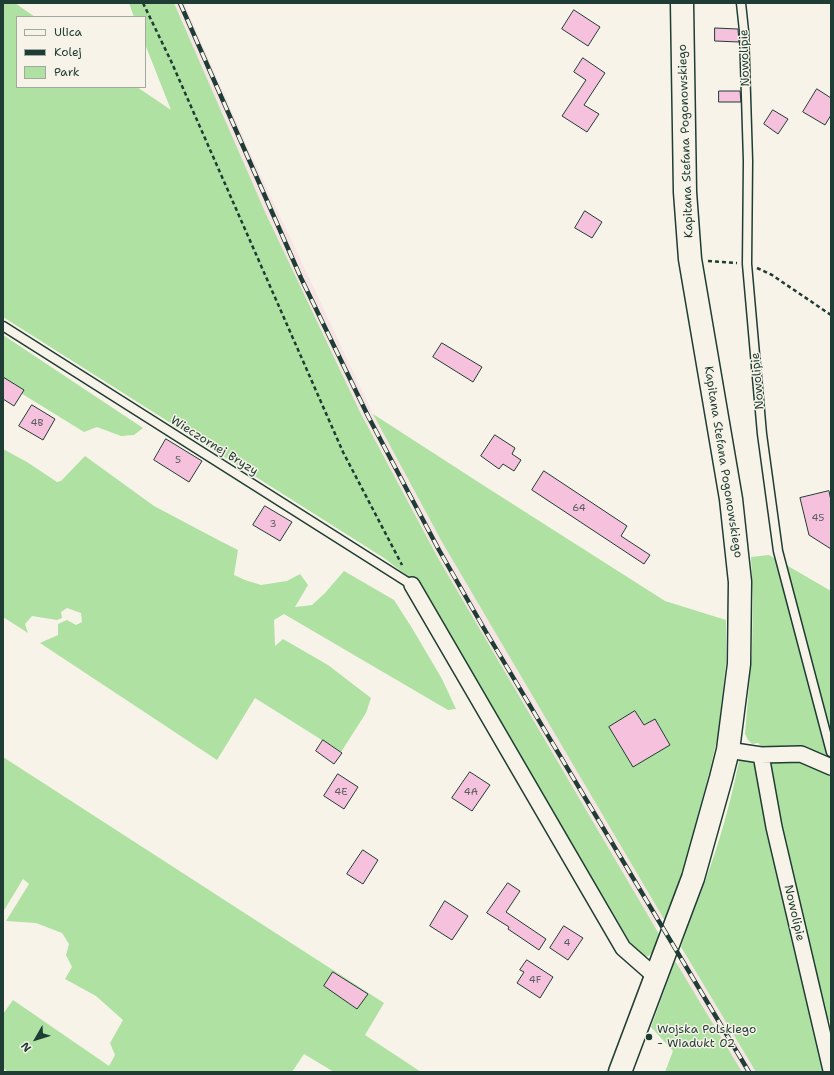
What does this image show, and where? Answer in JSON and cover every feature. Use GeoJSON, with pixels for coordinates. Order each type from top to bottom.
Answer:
{"type":"FeatureCollection","features":[{"type":"Feature","properties":{"kind":"main road","name":"Kapitana Stefana Pogonowskiego"},"geometry":{"type":"LineString","coordinates":[[620,1072],[693,878],[728,750],[739,664],[740,582],[731,499],[690,259],[685,192],[682,3]]}},
{"type":"Feature","properties":{"kind":"street"},"geometry":{"type":"LineString","coordinates":[[412,585],[623,948],[656,977]]}},
{"type":"Feature","properties":{"kind":"street"},"geometry":{"type":"LineString","coordinates":[[728,750],[761,755],[801,754],[831,767]]}},
{"type":"Feature","properties":{"kind":"street","name":"Nowolipie"},"geometry":{"type":"LineString","coordinates":[[761,755],[774,827],[831,1070]]}},
{"type":"Feature","properties":{"kind":"lane","name":"Nowolipie"},"geometry":{"type":"LineString","coordinates":[[741,3],[744,31],[748,161],[747,264],[762,434],[778,551],[831,752]]}},
{"type":"Feature","properties":{"kind":"lane","name":"Wieczornej Bryzy"},"geometry":{"type":"LineString","coordinates":[[3,326],[412,585]]}},
{"type":"Feature","properties":{"kind":"path"},"geometry":{"type":"LineString","coordinates":[[142,3],[171,61],[343,452],[412,585]]}},
{"type":"Feature","properties":{"kind":"path"},"geometry":{"type":"LineString","coordinates":[[690,259],[747,264],[772,275],[831,314]]}},
{"type":"Feature","properties":{"kind":"shaded area"},"geometry":{"type":"Polygon","coordinates":[[[174,3],[184,3],[247,146],[373,414],[442,542],[663,918],[655,923],[657,926],[655,927],[438,558],[360,412],[266,214],[174,3]]]}},
{"type":"Feature","properties":{"kind":"shaded area"},"geometry":{"type":"Polygon","coordinates":[[[684,953],[756,1072],[742,1072],[677,964],[685,959],[684,953]]]}},
{"type":"Feature","properties":{"kind":"green space"},"geometry":{"type":"Polygon","coordinates":[[[3,3],[15,3],[34,16],[16,16],[16,88],[138,88],[171,110],[146,47],[146,16],[134,16],[129,3],[174,3],[266,214],[360,412],[438,558],[659,934],[652,953],[646,956],[636,952],[417,583],[384,558],[3,317],[3,3]]]}},
{"type":"Feature","properties":{"kind":"green space"},"geometry":{"type":"Polygon","coordinates":[[[3,335],[143,428],[134,435],[121,436],[97,427],[84,432],[3,382],[3,335]]]}},
{"type":"Feature","properties":{"kind":"green space"},"geometry":{"type":"Polygon","coordinates":[[[373,414],[665,601],[726,620],[726,662],[718,735],[686,860],[665,921],[442,542],[373,414]]]}},
{"type":"Feature","properties":{"kind":"green space"},"geometry":{"type":"Polygon","coordinates":[[[3,449],[27,462],[57,482],[61,481],[85,456],[154,506],[238,550],[234,575],[261,585],[287,581],[300,574],[308,585],[295,607],[312,605],[325,593],[344,571],[394,600],[442,679],[456,709],[448,710],[284,614],[274,620],[275,646],[283,639],[328,665],[371,698],[366,713],[341,752],[255,698],[217,760],[40,643],[58,635],[58,624],[67,620],[76,625],[82,622],[81,613],[67,608],[61,612],[62,618],[57,620],[32,616],[25,624],[28,633],[3,617],[3,449]]]}},
{"type":"Feature","properties":{"kind":"green space"},"geometry":{"type":"Polygon","coordinates":[[[769,555],[831,591],[831,1020],[811,1020],[823,1072],[756,1072],[681,947],[720,837],[739,761],[741,758],[754,761],[755,765],[764,749],[758,743],[752,744],[745,734],[752,652],[753,598],[751,557],[769,555]]]}},
{"type":"Feature","properties":{"kind":"green space"},"geometry":{"type":"Polygon","coordinates":[[[3,757],[384,1003],[365,1035],[421,1072],[334,1072],[304,1054],[292,1072],[8,1072],[3,1068],[3,1014],[13,1000],[109,1066],[115,1055],[110,1043],[123,1020],[96,996],[65,979],[72,967],[66,955],[69,944],[62,933],[36,923],[6,921],[29,884],[23,879],[3,912],[3,757]]]}},
{"type":"Feature","properties":{"kind":"green space"},"geometry":{"type":"Polygon","coordinates":[[[675,961],[742,1072],[665,1072],[673,1051],[651,1027],[675,961]]]}},
{"type":"Feature","properties":{"kind":"building"},"geometry":{"type":"Polygon","coordinates":[[[574,10],[600,27],[588,46],[562,29],[574,10]]]}},
{"type":"Feature","properties":{"kind":"building"},"geometry":{"type":"Polygon","coordinates":[[[715,28],[738,29],[739,42],[715,41],[715,28]]]}},
{"type":"Feature","properties":{"kind":"building"},"geometry":{"type":"Polygon","coordinates":[[[583,58],[605,73],[584,105],[599,114],[587,132],[562,116],[586,80],[574,72],[583,58]]]}},
{"type":"Feature","properties":{"kind":"building"},"geometry":{"type":"Polygon","coordinates":[[[817,89],[831,98],[831,115],[825,125],[803,112],[817,89]]]}},
{"type":"Feature","properties":{"kind":"building"},"geometry":{"type":"Polygon","coordinates":[[[719,91],[740,91],[741,102],[719,102],[719,91]]]}},
{"type":"Feature","properties":{"kind":"building"},"geometry":{"type":"Polygon","coordinates":[[[773,110],[788,119],[778,134],[764,124],[773,110]]]}},
{"type":"Feature","properties":{"kind":"building"},"geometry":{"type":"Polygon","coordinates":[[[585,211],[602,222],[592,238],[575,228],[585,211]]]}},
{"type":"Feature","properties":{"kind":"building"},"geometry":{"type":"Polygon","coordinates":[[[442,343],[482,367],[473,382],[433,357],[442,343]]]}},
{"type":"Feature","properties":{"kind":"building"},"geometry":{"type":"Polygon","coordinates":[[[3,377],[24,390],[14,406],[3,399],[3,377]]]}},
{"type":"Feature","properties":{"kind":"building"},"geometry":{"type":"Polygon","coordinates":[[[32,405],[55,419],[43,440],[19,426],[32,405]]]}},
{"type":"Feature","properties":{"kind":"building"},"geometry":{"type":"Polygon","coordinates":[[[495,435],[515,448],[512,454],[521,460],[514,471],[503,464],[499,469],[481,456],[495,435]]]}},
{"type":"Feature","properties":{"kind":"building"},"geometry":{"type":"Polygon","coordinates":[[[166,439],[202,461],[189,482],[154,460],[166,439]]]}},
{"type":"Feature","properties":{"kind":"building"},"geometry":{"type":"Polygon","coordinates":[[[544,471],[627,526],[621,536],[650,555],[644,564],[532,490],[544,471]]]}},
{"type":"Feature","properties":{"kind":"building"},"geometry":{"type":"Polygon","coordinates":[[[829,491],[831,501],[831,549],[809,535],[800,498],[829,491]]]}},
{"type":"Feature","properties":{"kind":"building"},"geometry":{"type":"Polygon","coordinates":[[[265,506],[292,522],[280,541],[253,525],[265,506]]]}},
{"type":"Feature","properties":{"kind":"building"},"geometry":{"type":"Polygon","coordinates":[[[635,711],[644,725],[655,719],[670,745],[633,767],[609,727],[635,711]]]}},
{"type":"Feature","properties":{"kind":"building"},"geometry":{"type":"Polygon","coordinates":[[[323,740],[342,753],[334,764],[316,751],[323,740]]]}},
{"type":"Feature","properties":{"kind":"building"},"geometry":{"type":"Polygon","coordinates":[[[470,772],[490,785],[472,811],[452,798],[470,772]]]}},
{"type":"Feature","properties":{"kind":"building"},"geometry":{"type":"Polygon","coordinates":[[[338,774],[358,787],[344,809],[324,796],[338,774]]]}},
{"type":"Feature","properties":{"kind":"building"},"geometry":{"type":"Polygon","coordinates":[[[363,850],[378,860],[363,884],[347,874],[363,850]]]}},
{"type":"Feature","properties":{"kind":"building"},"geometry":{"type":"Polygon","coordinates":[[[508,883],[520,891],[506,912],[546,939],[539,950],[508,929],[509,927],[487,913],[508,883]]]}},
{"type":"Feature","properties":{"kind":"building"},"geometry":{"type":"Polygon","coordinates":[[[445,901],[468,916],[452,940],[430,926],[445,901]]]}},
{"type":"Feature","properties":{"kind":"building"},"geometry":{"type":"Polygon","coordinates":[[[564,926],[583,938],[568,960],[550,948],[564,926]]]}},
{"type":"Feature","properties":{"kind":"building"},"geometry":{"type":"Polygon","coordinates":[[[527,960],[553,977],[540,998],[517,983],[524,972],[520,970],[527,960]]]}},
{"type":"Feature","properties":{"kind":"building"},"geometry":{"type":"Polygon","coordinates":[[[333,972],[368,994],[357,1009],[324,986],[333,972]]]}},
{"type":"Feature","properties":{"kind":"railway"},"geometry":{"type":"LineString","coordinates":[[180,3],[301,278],[368,416],[439,550],[486,632],[749,1072]]}},
{"type":"Feature","properties":{"kind":"place","name":"Wojska Polskiego - Wiadukt 02"},"geometry":{"type":"Point","coordinates":[649,1037]}}]}
